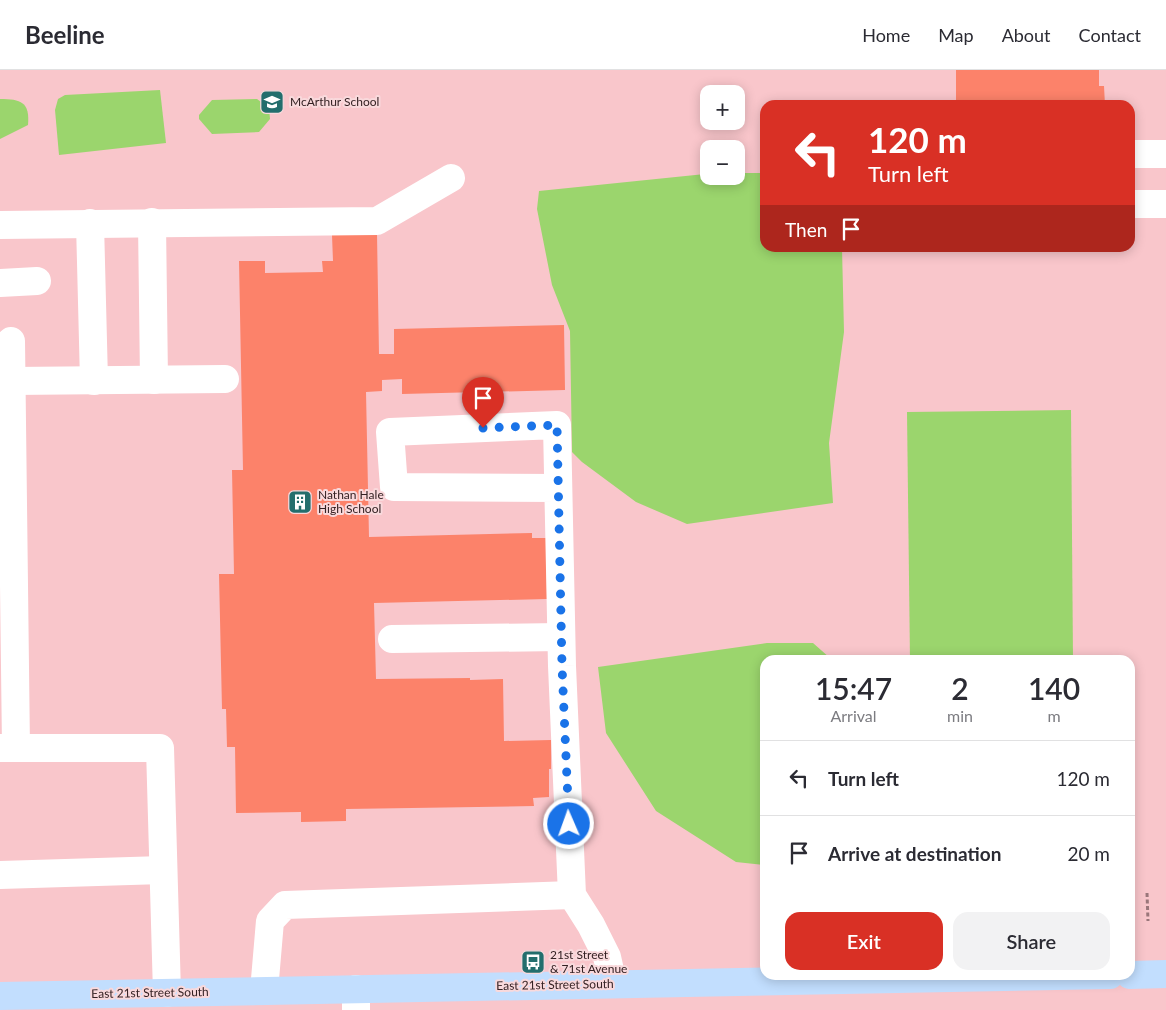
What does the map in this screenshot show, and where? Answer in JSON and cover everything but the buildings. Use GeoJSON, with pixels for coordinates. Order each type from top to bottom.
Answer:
{"type":"FeatureCollection","features":[{"type":"Feature","properties":{"kind":"main road"},"geometry":{"type":"LineString","coordinates":[[1135,975],[1166,974]]}},
{"type":"Feature","properties":{"kind":"main road","name":"East 21st Street South"},"geometry":{"type":"LineString","coordinates":[[0,996],[264,991],[356,999],[613,984],[834,980]]}},
{"type":"Feature","properties":{"kind":"lane"},"geometry":{"type":"LineString","coordinates":[[1135,154],[1166,154]]}},
{"type":"Feature","properties":{"kind":"lane"},"geometry":{"type":"LineString","coordinates":[[0,224],[377,221],[451,178]]}},
{"type":"Feature","properties":{"kind":"lane"},"geometry":{"type":"LineString","coordinates":[[1135,204],[1166,204]]}},
{"type":"Feature","properties":{"kind":"lane"},"geometry":{"type":"LineString","coordinates":[[152,222],[154,380]]}},
{"type":"Feature","properties":{"kind":"lane"},"geometry":{"type":"LineString","coordinates":[[90,223],[94,381]]}},
{"type":"Feature","properties":{"kind":"lane"},"geometry":{"type":"LineString","coordinates":[[0,283],[37,281]]}},
{"type":"Feature","properties":{"kind":"lane"},"geometry":{"type":"LineString","coordinates":[[12,341],[8,748],[160,748],[167,993]]}},
{"type":"Feature","properties":{"kind":"lane"},"geometry":{"type":"LineString","coordinates":[[12,381],[225,379]]}},
{"type":"Feature","properties":{"kind":"lane"},"geometry":{"type":"LineString","coordinates":[[558,488],[394,487],[390,432],[557,425],[561,637],[572,895],[591,924],[607,957],[613,984]]}},
{"type":"Feature","properties":{"kind":"lane"},"geometry":{"type":"LineString","coordinates":[[392,639],[561,637]]}},
{"type":"Feature","properties":{"kind":"lane"},"geometry":{"type":"LineString","coordinates":[[0,875],[163,870]]}},
{"type":"Feature","properties":{"kind":"lane"},"geometry":{"type":"LineString","coordinates":[[264,991],[270,921],[285,905],[572,895]]}},
{"type":"Feature","properties":{"kind":"path"},"geometry":{"type":"LineString","coordinates":[[1147,893],[1148,921]]}},
{"type":"Feature","properties":{"kind":"green space"},"geometry":{"type":"Polygon","coordinates":[[[160,90],[166,143],[59,155],[55,110],[58,99],[65,95],[160,90]]]}},
{"type":"Feature","properties":{"kind":"green space"},"geometry":{"type":"Polygon","coordinates":[[[0,99],[23,103],[27,111],[28,125],[0,139],[0,99]]]}},
{"type":"Feature","properties":{"kind":"green space"},"geometry":{"type":"Polygon","coordinates":[[[257,99],[269,108],[270,119],[259,132],[212,134],[199,119],[199,115],[212,100],[257,99]]]}},
{"type":"Feature","properties":{"kind":"green space"},"geometry":{"type":"Polygon","coordinates":[[[745,173],[760,173],[760,252],[842,252],[844,332],[829,443],[833,503],[687,524],[636,502],[582,462],[572,452],[570,331],[552,285],[537,209],[539,191],[700,175],[700,185],[745,185],[745,173]]]}},
{"type":"Feature","properties":{"kind":"green space"},"geometry":{"type":"Polygon","coordinates":[[[1071,410],[1073,655],[910,655],[907,412],[1071,410]]]}},
{"type":"Feature","properties":{"kind":"green space"},"geometry":{"type":"Polygon","coordinates":[[[767,643],[813,643],[827,655],[760,655],[760,864],[736,862],[656,811],[606,733],[598,667],[767,643]]]}},
{"type":"Feature","properties":{"kind":"place","name":"McArthur School"},"geometry":{"type":"Point","coordinates":[272,102]}},
{"type":"Feature","properties":{"kind":"place","name":"Nathan Hale High School"},"geometry":{"type":"Point","coordinates":[300,502]}},
{"type":"Feature","properties":{"kind":"place","name":"21st Street & 71st Avenue"},"geometry":{"type":"Point","coordinates":[533,962]}},
{"type":"Feature","properties":{"kind":"route"},"geometry":{"type":"LineString","coordinates":[[483,428],[557,425],[562,666],[569,824]]}}]}
